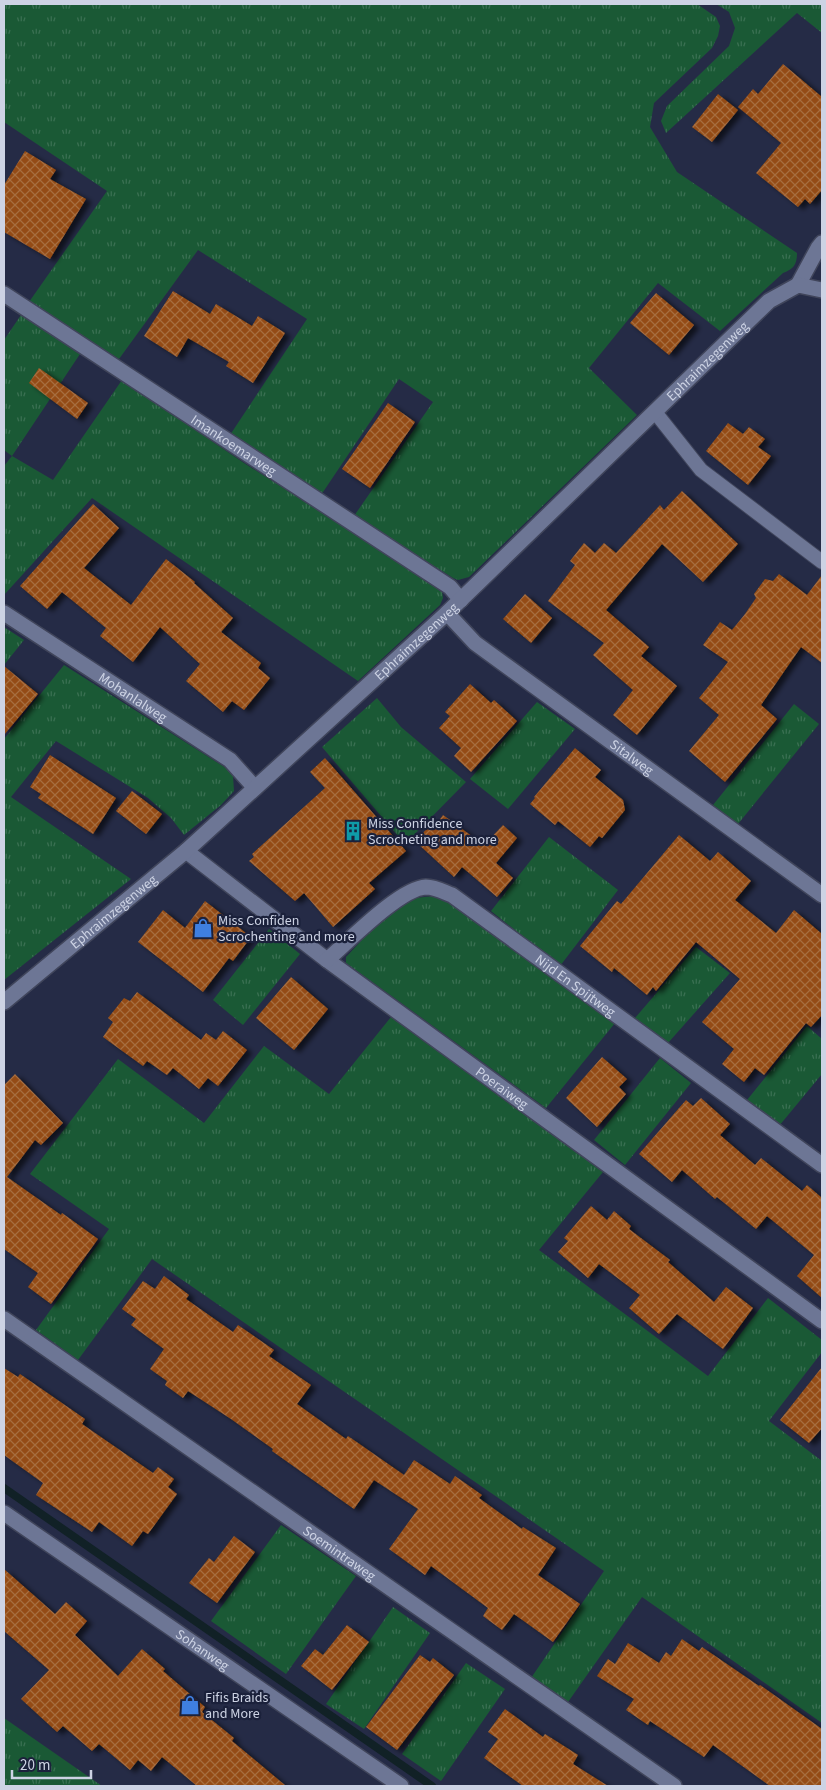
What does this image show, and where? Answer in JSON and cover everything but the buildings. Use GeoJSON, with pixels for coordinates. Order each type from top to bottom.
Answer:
{"type":"FeatureCollection","features":[{"type":"Feature","properties":{"kind":"street"},"geometry":{"type":"LineString","coordinates":[[822,243],[798,285],[822,290]]}},
{"type":"Feature","properties":{"kind":"street","name":"Ephraimzegenweg"},"geometry":{"type":"LineString","coordinates":[[4,1002],[186,851],[461,600],[769,301],[798,285]]}},
{"type":"Feature","properties":{"kind":"street","name":"Imankoemarweg"},"geometry":{"type":"LineString","coordinates":[[4,294],[450,587],[461,600]]}},
{"type":"Feature","properties":{"kind":"street","name":"Sitalweg"},"geometry":{"type":"LineString","coordinates":[[447,613],[475,643],[822,895]]}},
{"type":"Feature","properties":{"kind":"street","name":"Mohanlalweg"},"geometry":{"type":"LineString","coordinates":[[4,614],[230,760],[255,788]]}},
{"type":"Feature","properties":{"kind":"street","name":"Poeraiweg"},"geometry":{"type":"LineString","coordinates":[[186,851],[327,960],[822,1321]]}},
{"type":"Feature","properties":{"kind":"street","name":"Nijd En Spijtweg"},"geometry":{"type":"LineString","coordinates":[[327,960],[396,900],[426,887],[452,895],[822,1164]]}},
{"type":"Feature","properties":{"kind":"street","name":"Soemintraweg"},"geometry":{"type":"LineString","coordinates":[[4,1319],[674,1786]]}},
{"type":"Feature","properties":{"kind":"street","name":"Sohanweg"},"geometry":{"type":"LineString","coordinates":[[4,1514],[401,1786]]}},
{"type":"Feature","properties":{"kind":"lane"},"geometry":{"type":"LineString","coordinates":[[655,412],[701,470],[822,562]]}},
{"type":"Feature","properties":{"kind":"green space"},"geometry":{"type":"Polygon","coordinates":[[[4,4],[697,4],[716,17],[720,26],[718,36],[712,48],[654,103],[650,127],[677,172],[797,253],[796,260],[790,270],[783,273],[720,331],[658,283],[589,368],[637,415],[469,577],[458,580],[354,516],[433,402],[399,379],[321,495],[230,435],[307,319],[198,250],[119,359],[29,302],[107,191],[4,122],[4,4]]]}},
{"type":"Feature","properties":{"kind":"green space"},"geometry":{"type":"Polygon","coordinates":[[[716,4],[822,4],[822,33],[797,13],[666,133],[661,121],[667,106],[729,46],[735,28],[729,12],[716,4]]]}},
{"type":"Feature","properties":{"kind":"green space"},"geometry":{"type":"Polygon","coordinates":[[[21,315],[80,354],[12,456],[4,450],[4,340],[21,315]]]}},
{"type":"Feature","properties":{"kind":"green space"},"geometry":{"type":"Polygon","coordinates":[[[122,380],[244,463],[436,585],[442,591],[443,598],[440,605],[358,681],[92,498],[4,595],[4,466],[12,456],[53,480],[122,380]]]}},
{"type":"Feature","properties":{"kind":"green space"},"geometry":{"type":"Polygon","coordinates":[[[4,627],[24,640],[4,665],[4,627]]]}},
{"type":"Feature","properties":{"kind":"green space"},"geometry":{"type":"Polygon","coordinates":[[[64,665],[226,768],[233,776],[234,791],[221,805],[184,835],[171,818],[148,798],[56,741],[11,797],[131,879],[4,980],[4,739],[64,665]]]}},
{"type":"Feature","properties":{"kind":"green space"},"geometry":{"type":"Polygon","coordinates":[[[377,698],[401,727],[466,782],[405,844],[322,747],[377,698]]]}},
{"type":"Feature","properties":{"kind":"green space"},"geometry":{"type":"Polygon","coordinates":[[[537,702],[575,729],[508,809],[470,779],[537,702]]]}},
{"type":"Feature","properties":{"kind":"green space"},"geometry":{"type":"Polygon","coordinates":[[[794,704],[819,724],[738,824],[713,805],[794,704]]]}},
{"type":"Feature","properties":{"kind":"green space"},"geometry":{"type":"Polygon","coordinates":[[[549,837],[618,890],[560,966],[491,911],[549,837]]]}},
{"type":"Feature","properties":{"kind":"green space"},"geometry":{"type":"Polygon","coordinates":[[[434,896],[446,900],[467,913],[615,1023],[546,1108],[346,963],[346,957],[395,908],[415,898],[434,896]]]}},
{"type":"Feature","properties":{"kind":"green space"},"geometry":{"type":"Polygon","coordinates":[[[269,929],[300,954],[243,1025],[213,1000],[269,929]]]}},
{"type":"Feature","properties":{"kind":"green space"},"geometry":{"type":"Polygon","coordinates":[[[696,947],[730,973],[668,1043],[635,1018],[696,947]]]}},
{"type":"Feature","properties":{"kind":"green space"},"geometry":{"type":"Polygon","coordinates":[[[391,1017],[603,1172],[539,1250],[708,1376],[768,1298],[822,1340],[822,1352],[769,1421],[822,1461],[822,1723],[642,1597],[568,1702],[531,1678],[604,1571],[152,1259],[78,1360],[36,1330],[109,1229],[30,1174],[118,1059],[204,1123],[264,1046],[329,1094],[391,1017]]]}},
{"type":"Feature","properties":{"kind":"green space"},"geometry":{"type":"Polygon","coordinates":[[[807,1026],[822,1039],[822,1074],[779,1126],[747,1100],[807,1026]]]}},
{"type":"Feature","properties":{"kind":"green space"},"geometry":{"type":"Polygon","coordinates":[[[660,1058],[691,1083],[625,1165],[594,1140],[660,1058]]]}},
{"type":"Feature","properties":{"kind":"green space"},"geometry":{"type":"Polygon","coordinates":[[[281,1525],[356,1576],[286,1674],[211,1621],[281,1525]]]}},
{"type":"Feature","properties":{"kind":"green space"},"geometry":{"type":"Polygon","coordinates":[[[393,1607],[430,1633],[364,1729],[326,1704],[393,1607]]]}},
{"type":"Feature","properties":{"kind":"green space"},"geometry":{"type":"Polygon","coordinates":[[[466,1663],[505,1689],[441,1781],[402,1754],[466,1663]]]}},
{"type":"Feature","properties":{"kind":"green space"},"geometry":{"type":"Polygon","coordinates":[[[4,1718],[102,1786],[4,1786],[4,1718]]]}},
{"type":"Feature","properties":{"kind":"waterway"},"geometry":{"type":"LineString","coordinates":[[4,1488],[432,1786]]}},
{"type":"Feature","properties":{"kind":"place","name":"Miss Confidence Scrocheting and more"},"geometry":{"type":"Point","coordinates":[353,831]}},
{"type":"Feature","properties":{"kind":"place","name":"Miss Confiden Scrochenting and more"},"geometry":{"type":"Point","coordinates":[203,928]}},
{"type":"Feature","properties":{"kind":"place","name":"Fifis Braids and More"},"geometry":{"type":"Point","coordinates":[190,1705]}}]}
